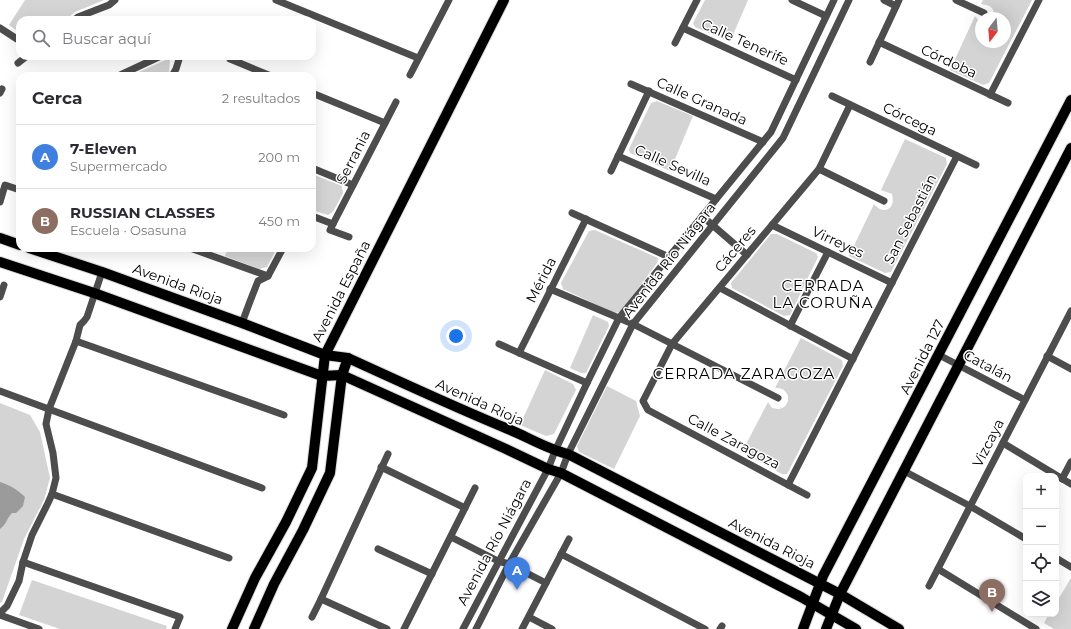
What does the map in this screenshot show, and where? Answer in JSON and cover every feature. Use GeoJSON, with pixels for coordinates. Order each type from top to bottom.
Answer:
{"type":"FeatureCollection","features":[{"type":"Feature","properties":{"kind":"main road","name":"Avenida España"},"geometry":{"type":"LineString","coordinates":[[232,629],[255,578],[286,522],[312,468],[325,355],[504,0]]}},
{"type":"Feature","properties":{"kind":"main road","name":"Avenida 127"},"geometry":{"type":"LineString","coordinates":[[803,629],[820,584],[1071,100]]}},
{"type":"Feature","properties":{"kind":"main road"},"geometry":{"type":"LineString","coordinates":[[826,629],[840,594],[1071,148]]}},
{"type":"Feature","properties":{"kind":"main road"},"geometry":{"type":"LineString","coordinates":[[0,238],[16,244]]}},
{"type":"Feature","properties":{"kind":"main road","name":"Avenida Rioja"},"geometry":{"type":"LineString","coordinates":[[41,252],[102,272],[325,355],[348,358],[476,416],[514,431],[555,451],[568,454],[840,594],[898,629]]}},
{"type":"Feature","properties":{"kind":"main road"},"geometry":{"type":"LineString","coordinates":[[0,262],[94,293],[322,376],[342,375],[506,448],[548,469],[561,473],[812,603],[856,629]]}},
{"type":"Feature","properties":{"kind":"main road"},"geometry":{"type":"LineString","coordinates":[[254,629],[274,584],[303,530],[330,472],[342,375],[348,358]]}},
{"type":"Feature","properties":{"kind":"main road"},"geometry":{"type":"LineString","coordinates":[[469,432],[476,416]]}},
{"type":"Feature","properties":{"kind":"main road"},"geometry":{"type":"LineString","coordinates":[[506,448],[514,431]]}},
{"type":"Feature","properties":{"kind":"main road"},"geometry":{"type":"LineString","coordinates":[[286,522],[303,530]]}},
{"type":"Feature","properties":{"kind":"street"},"geometry":{"type":"LineString","coordinates":[[80,16],[115,0]]}},
{"type":"Feature","properties":{"kind":"street"},"geometry":{"type":"LineString","coordinates":[[276,0],[315,16]]}},
{"type":"Feature","properties":{"kind":"street"},"geometry":{"type":"LineString","coordinates":[[410,75],[449,0]]}},
{"type":"Feature","properties":{"kind":"street"},"geometry":{"type":"LineString","coordinates":[[675,43],[697,0]]}},
{"type":"Feature","properties":{"kind":"street"},"geometry":{"type":"LineString","coordinates":[[792,0],[826,16]]}},
{"type":"Feature","properties":{"kind":"street","name":"Avenida Río Niágara"},"geometry":{"type":"LineString","coordinates":[[463,629],[548,469],[586,383],[619,318],[771,132],[834,0]]}},
{"type":"Feature","properties":{"kind":"street","name":"Avenida Río Niágara"},"geometry":{"type":"LineString","coordinates":[[476,629],[509,564],[561,473],[568,454],[633,324],[783,138],[849,0]]}},
{"type":"Feature","properties":{"kind":"street"},"geometry":{"type":"LineString","coordinates":[[870,62],[898,3],[884,0]]}},
{"type":"Feature","properties":{"kind":"street"},"geometry":{"type":"LineString","coordinates":[[956,0],[982,12]]}},
{"type":"Feature","properties":{"kind":"street"},"geometry":{"type":"LineString","coordinates":[[990,95],[1039,0]]}},
{"type":"Feature","properties":{"kind":"street"},"geometry":{"type":"LineString","coordinates":[[316,16],[418,58]]}},
{"type":"Feature","properties":{"kind":"street"},"geometry":{"type":"LineString","coordinates":[[0,28],[16,38]]}},
{"type":"Feature","properties":{"kind":"street","name":"Calle Tenerife"},"geometry":{"type":"LineString","coordinates":[[683,28],[796,80]]}},
{"type":"Feature","properties":{"kind":"street","name":"Córdoba"},"geometry":{"type":"LineString","coordinates":[[879,42],[1008,103]]}},
{"type":"Feature","properties":{"kind":"street"},"geometry":{"type":"LineString","coordinates":[[18,63],[22,60]]}},
{"type":"Feature","properties":{"kind":"street"},"geometry":{"type":"LineString","coordinates":[[127,72],[152,60]]}},
{"type":"Feature","properties":{"kind":"street"},"geometry":{"type":"LineString","coordinates":[[174,72],[179,60]]}},
{"type":"Feature","properties":{"kind":"street"},"geometry":{"type":"LineString","coordinates":[[232,60],[261,72]]}},
{"type":"Feature","properties":{"kind":"street","name":"Calle Granada"},"geometry":{"type":"LineString","coordinates":[[631,84],[763,142]]}},
{"type":"Feature","properties":{"kind":"street"},"geometry":{"type":"LineString","coordinates":[[611,171],[649,91]]}},
{"type":"Feature","properties":{"kind":"street"},"geometry":{"type":"LineString","coordinates":[[316,95],[385,122]]}},
{"type":"Feature","properties":{"kind":"street","name":"Córcega"},"geometry":{"type":"LineString","coordinates":[[832,96],[976,165]]}},
{"type":"Feature","properties":{"kind":"street","name":"Serrania"},"geometry":{"type":"LineString","coordinates":[[333,224],[396,102]]}},
{"type":"Feature","properties":{"kind":"street","name":"Cáceres"},"geometry":{"type":"LineString","coordinates":[[648,410],[643,401],[672,344],[819,169],[850,105]]}},
{"type":"Feature","properties":{"kind":"street","name":"Calle Sevilla"},"geometry":{"type":"LineString","coordinates":[[618,156],[716,199]]}},
{"type":"Feature","properties":{"kind":"street","name":"San Sebastián"},"geometry":{"type":"LineString","coordinates":[[788,485],[957,156]]}},
{"type":"Feature","properties":{"kind":"street"},"geometry":{"type":"LineString","coordinates":[[819,169],[884,201]]}},
{"type":"Feature","properties":{"kind":"street"},"geometry":{"type":"LineString","coordinates":[[316,170],[353,185]]}},
{"type":"Feature","properties":{"kind":"street"},"geometry":{"type":"LineString","coordinates":[[0,202],[5,185],[16,189]]}},
{"type":"Feature","properties":{"kind":"street"},"geometry":{"type":"LineString","coordinates":[[572,213],[669,257]]}},
{"type":"Feature","properties":{"kind":"street"},"geometry":{"type":"LineString","coordinates":[[702,216],[747,255]]}},
{"type":"Feature","properties":{"kind":"street"},"geometry":{"type":"LineString","coordinates":[[316,218],[333,224],[330,230],[349,238]]}},
{"type":"Feature","properties":{"kind":"street","name":"Mérida"},"geometry":{"type":"LineString","coordinates":[[519,352],[586,219]]}},
{"type":"Feature","properties":{"kind":"street","name":"Virreyes"},"geometry":{"type":"LineString","coordinates":[[772,225],[892,283]]}},
{"type":"Feature","properties":{"kind":"street"},"geometry":{"type":"LineString","coordinates":[[201,252],[268,276]]}},
{"type":"Feature","properties":{"kind":"street"},"geometry":{"type":"LineString","coordinates":[[242,323],[258,281],[268,276],[282,252]]}},
{"type":"Feature","properties":{"kind":"street"},"geometry":{"type":"LineString","coordinates":[[790,326],[828,252]]}},
{"type":"Feature","properties":{"kind":"street"},"geometry":{"type":"LineString","coordinates":[[39,629],[0,614],[7,606],[19,581],[23,562],[32,535],[52,494],[56,478],[53,453],[46,424],[49,409],[76,341],[80,325],[87,316],[102,272]]}},
{"type":"Feature","properties":{"kind":"street"},"geometry":{"type":"LineString","coordinates":[[0,297],[4,285]]}},
{"type":"Feature","properties":{"kind":"street"},"geometry":{"type":"LineString","coordinates":[[720,288],[853,359]]}},
{"type":"Feature","properties":{"kind":"street"},"geometry":{"type":"LineString","coordinates":[[550,290],[633,324],[778,398]]}},
{"type":"Feature","properties":{"kind":"street","name":"Vizcaya"},"geometry":{"type":"LineString","coordinates":[[929,586],[1071,311]]}},
{"type":"Feature","properties":{"kind":"street"},"geometry":{"type":"LineString","coordinates":[[76,341],[284,414]]}},
{"type":"Feature","properties":{"kind":"street"},"geometry":{"type":"LineString","coordinates":[[499,344],[586,383]]}},
{"type":"Feature","properties":{"kind":"street","name":"Catalán"},"geometry":{"type":"LineString","coordinates":[[938,355],[1025,400]]}},
{"type":"Feature","properties":{"kind":"street"},"geometry":{"type":"LineString","coordinates":[[1047,356],[1071,369]]}},
{"type":"Feature","properties":{"kind":"street"},"geometry":{"type":"LineString","coordinates":[[0,392],[262,488]]}},
{"type":"Feature","properties":{"kind":"street","name":"Calle Zaragoza"},"geometry":{"type":"LineString","coordinates":[[648,410],[807,495]]}},
{"type":"Feature","properties":{"kind":"street"},"geometry":{"type":"LineString","coordinates":[[1002,443],[1071,484]]}},
{"type":"Feature","properties":{"kind":"street"},"geometry":{"type":"LineString","coordinates":[[312,617],[388,454]]}},
{"type":"Feature","properties":{"kind":"street"},"geometry":{"type":"LineString","coordinates":[[1062,479],[1071,462]]}},
{"type":"Feature","properties":{"kind":"street"},"geometry":{"type":"LineString","coordinates":[[381,467],[465,508]]}},
{"type":"Feature","properties":{"kind":"street"},"geometry":{"type":"LineString","coordinates":[[904,471],[970,506],[1023,537]]}},
{"type":"Feature","properties":{"kind":"street"},"geometry":{"type":"LineString","coordinates":[[404,629],[475,488]]}},
{"type":"Feature","properties":{"kind":"street"},"geometry":{"type":"LineString","coordinates":[[52,494],[229,558]]}},
{"type":"Feature","properties":{"kind":"street"},"geometry":{"type":"LineString","coordinates":[[451,537],[546,583]]}},
{"type":"Feature","properties":{"kind":"street"},"geometry":{"type":"LineString","coordinates":[[522,629],[569,539]]}},
{"type":"Feature","properties":{"kind":"street"},"geometry":{"type":"LineString","coordinates":[[378,549],[432,574]]}},
{"type":"Feature","properties":{"kind":"street"},"geometry":{"type":"LineString","coordinates":[[561,554],[704,629]]}},
{"type":"Feature","properties":{"kind":"street"},"geometry":{"type":"LineString","coordinates":[[1059,560],[1071,567]]}},
{"type":"Feature","properties":{"kind":"street"},"geometry":{"type":"LineString","coordinates":[[23,562],[180,617],[175,629]]}},
{"type":"Feature","properties":{"kind":"street"},"geometry":{"type":"LineString","coordinates":[[938,569],[1036,629]]}},
{"type":"Feature","properties":{"kind":"street"},"geometry":{"type":"LineString","coordinates":[[321,600],[387,629]]}},
{"type":"Feature","properties":{"kind":"street"},"geometry":{"type":"LineString","coordinates":[[529,617],[552,629]]}},
{"type":"Feature","properties":{"kind":"shaded area"},"geometry":{"type":"Polygon","coordinates":[[[25,0],[104,0],[75,12],[70,16],[16,16],[16,30],[9,25],[25,0]]]}},
{"type":"Feature","properties":{"kind":"shaded area"},"geometry":{"type":"Polygon","coordinates":[[[705,0],[748,0],[730,42],[695,27],[693,23],[705,0]]]}},
{"type":"Feature","properties":{"kind":"shaded area"},"geometry":{"type":"Polygon","coordinates":[[[983,0],[1032,0],[1011,41],[1011,12],[994,12],[990,6],[981,4],[983,0]]]}},
{"type":"Feature","properties":{"kind":"shaded area"},"geometry":{"type":"Polygon","coordinates":[[[975,16],[975,48],[1007,48],[989,83],[983,85],[950,70],[975,16]]]}},
{"type":"Feature","properties":{"kind":"shaded area"},"geometry":{"type":"Polygon","coordinates":[[[166,60],[170,60],[169,72],[139,72],[166,60]]]}},
{"type":"Feature","properties":{"kind":"shaded area"},"geometry":{"type":"Polygon","coordinates":[[[657,101],[693,116],[670,171],[630,153],[629,149],[651,103],[657,101]]]}},
{"type":"Feature","properties":{"kind":"shaded area"},"geometry":{"type":"Polygon","coordinates":[[[905,139],[946,158],[947,164],[891,272],[885,273],[849,256],[874,204],[882,210],[891,207],[893,199],[892,194],[881,190],[905,139]]]}},
{"type":"Feature","properties":{"kind":"shaded area"},"geometry":{"type":"Polygon","coordinates":[[[316,176],[342,186],[343,193],[333,212],[328,215],[316,211],[316,176]]]}},
{"type":"Feature","properties":{"kind":"shaded area"},"geometry":{"type":"Polygon","coordinates":[[[595,230],[658,258],[657,263],[621,312],[614,313],[563,289],[561,283],[589,231],[595,230]]]}},
{"type":"Feature","properties":{"kind":"shaded area"},"geometry":{"type":"Polygon","coordinates":[[[771,234],[777,234],[816,253],[818,257],[790,315],[784,316],[732,288],[731,283],[771,234]]]}},
{"type":"Feature","properties":{"kind":"shaded area"},"geometry":{"type":"Polygon","coordinates":[[[226,252],[275,252],[267,267],[259,269],[225,256],[226,252]]]}},
{"type":"Feature","properties":{"kind":"shaded area"},"geometry":{"type":"Polygon","coordinates":[[[593,315],[608,322],[609,326],[586,373],[581,373],[570,368],[593,315]]]}},
{"type":"Feature","properties":{"kind":"shaded area"},"geometry":{"type":"Polygon","coordinates":[[[801,338],[842,360],[843,366],[787,474],[782,474],[742,452],[768,402],[772,408],[778,409],[787,404],[788,397],[785,391],[775,388],[801,338]]]}},
{"type":"Feature","properties":{"kind":"shaded area"},"geometry":{"type":"Polygon","coordinates":[[[545,370],[573,384],[576,390],[554,434],[546,436],[520,425],[545,370]]]}},
{"type":"Feature","properties":{"kind":"shaded area"},"geometry":{"type":"Polygon","coordinates":[[[607,386],[636,401],[640,416],[614,469],[579,452],[577,446],[607,386]]]}},
{"type":"Feature","properties":{"kind":"shaded area"},"geometry":{"type":"Polygon","coordinates":[[[0,403],[30,415],[40,432],[50,478],[44,500],[24,539],[2,602],[0,603],[0,403]]]}},
{"type":"Feature","properties":{"kind":"shaded area"},"geometry":{"type":"Polygon","coordinates":[[[0,482],[14,488],[25,497],[23,506],[16,513],[12,513],[4,526],[0,529],[0,482]]]}},
{"type":"Feature","properties":{"kind":"shaded area"},"geometry":{"type":"Polygon","coordinates":[[[1071,578],[1071,629],[1054,629],[1044,623],[1047,617],[1059,617],[1059,598],[1071,578]]]}},
{"type":"Feature","properties":{"kind":"shaded area"},"geometry":{"type":"Polygon","coordinates":[[[32,580],[167,626],[166,629],[60,629],[19,615],[32,580]]]}},
{"type":"Feature","properties":{"kind":"place","name":"7-Eleven"},"geometry":{"type":"Point","coordinates":[517,590]}},
{"type":"Feature","properties":{"kind":"place","name":"RUSSIAN CLASSES"},"geometry":{"type":"Point","coordinates":[992,612]}},
{"type":"Feature","properties":{"kind":"district","name":"CERRADA LA CORUÑA"},"geometry":{"type":"Point","coordinates":[823,294]}},
{"type":"Feature","properties":{"kind":"district","name":"CERRADA ZARAGOZA"},"geometry":{"type":"Point","coordinates":[744,374]}}]}
